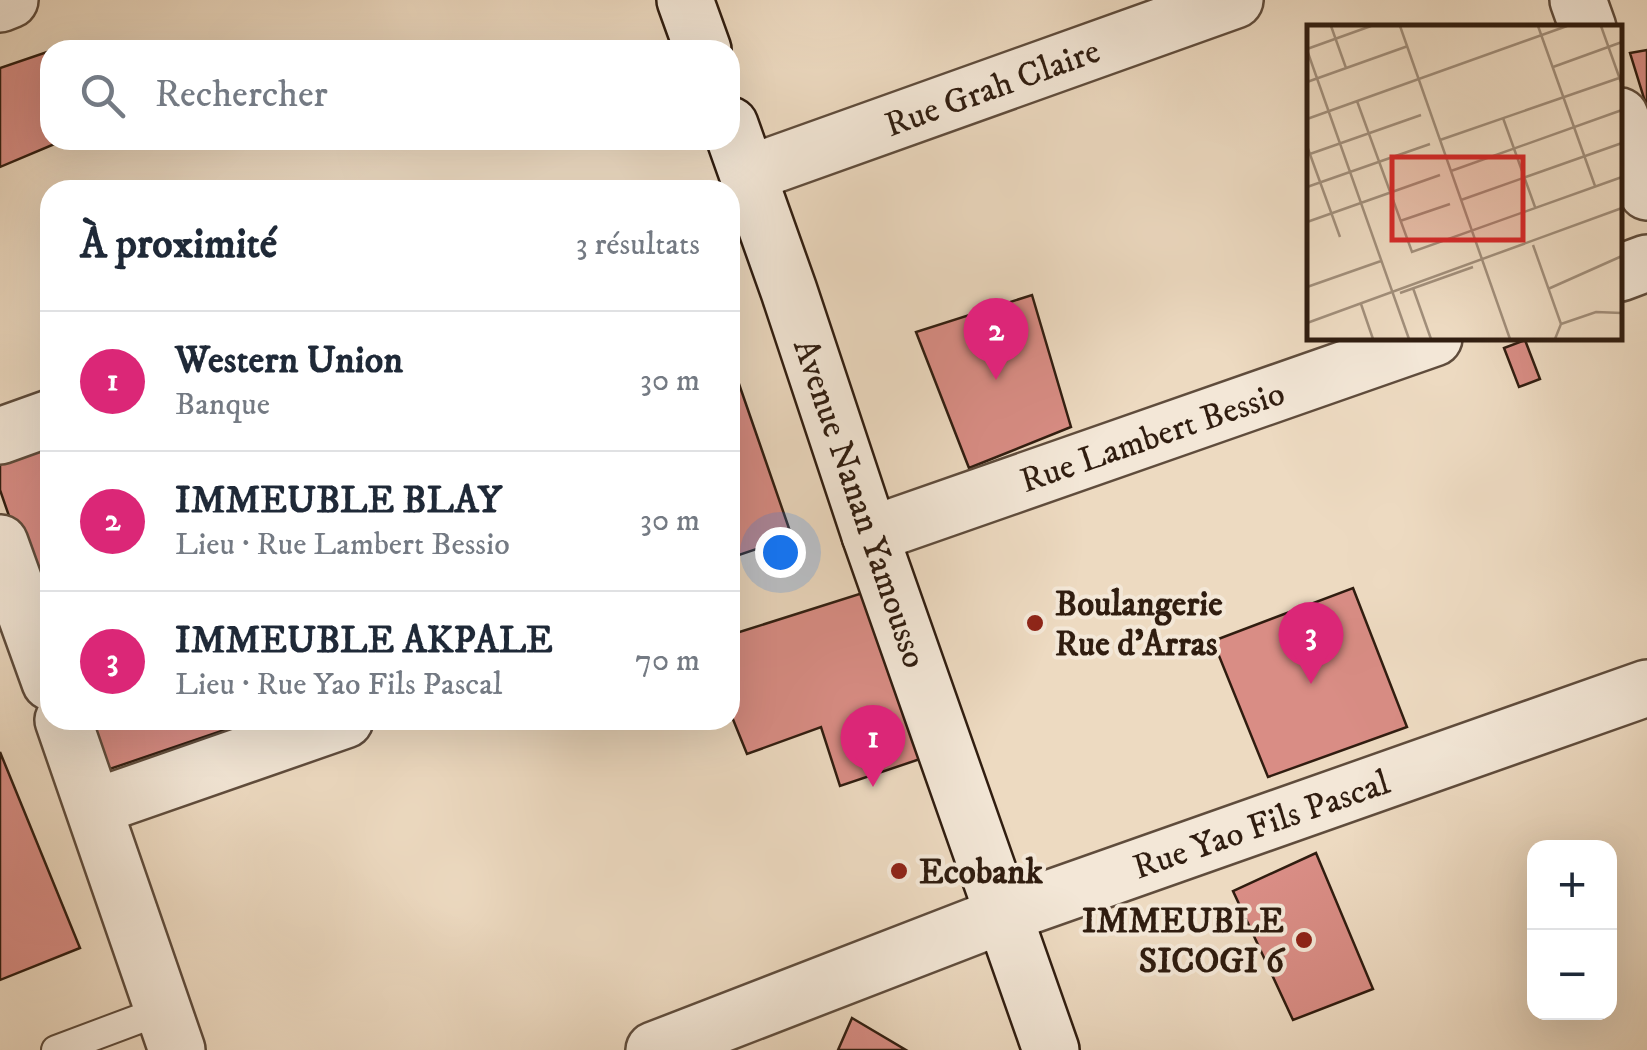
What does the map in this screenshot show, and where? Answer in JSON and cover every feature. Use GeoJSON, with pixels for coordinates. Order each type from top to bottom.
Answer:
{"type":"FeatureCollection","features":[{"type":"Feature","properties":{"kind":"street"},"geometry":{"type":"LineString","coordinates":[[0,4],[10,0]]}},
{"type":"Feature","properties":{"kind":"street"},"geometry":{"type":"LineString","coordinates":[[684,0],[699,40]]}},
{"type":"Feature","properties":{"kind":"street","name":"Rue Grah Claire"},"geometry":{"type":"LineString","coordinates":[[740,150],[1236,0]]}},
{"type":"Feature","properties":{"kind":"street"},"geometry":{"type":"LineString","coordinates":[[1578,0],[1587,25]]}},
{"type":"Feature","properties":{"kind":"street"},"geometry":{"type":"LineString","coordinates":[[1622,122],[1647,192]]}},
{"type":"Feature","properties":{"kind":"street","name":"Avenue Nanan Yamousso"},"geometry":{"type":"LineString","coordinates":[[739,150],[1050,1050]]}},
{"type":"Feature","properties":{"kind":"street"},"geometry":{"type":"LineString","coordinates":[[1622,271],[1647,263]]}},
{"type":"Feature","properties":{"kind":"street","name":"Rue Lambert Bessio"},"geometry":{"type":"LineString","coordinates":[[870,535],[1428,340]]}},
{"type":"Feature","properties":{"kind":"street"},"geometry":{"type":"LineString","coordinates":[[0,436],[40,422]]}},
{"type":"Feature","properties":{"kind":"street"},"geometry":{"type":"LineString","coordinates":[[0,543],[40,654]]}},
{"type":"Feature","properties":{"kind":"street","name":"Rue Yao Fils Pascal"},"geometry":{"type":"LineString","coordinates":[[654,1050],[1003,914],[1647,688]]}},
{"type":"Feature","properties":{"kind":"street"},"geometry":{"type":"LineString","coordinates":[[68,730],[170,1030]]}},
{"type":"Feature","properties":{"kind":"street"},"geometry":{"type":"LineString","coordinates":[[95,808],[316,730]]}},
{"type":"Feature","properties":{"kind":"lane"},"geometry":{"type":"LineString","coordinates":[[56,1050],[170,1030]]}},
{"type":"Feature","properties":{"kind":"building"},"geometry":{"type":"Polygon","coordinates":[[[1647,50],[1647,108],[1630,53],[1647,50]]]}},
{"type":"Feature","properties":{"kind":"building"},"geometry":{"type":"Polygon","coordinates":[[[40,54],[40,150],[0,167],[0,68],[40,54]]]}},
{"type":"Feature","properties":{"kind":"building"},"geometry":{"type":"Polygon","coordinates":[[[1032,295],[1071,427],[969,468],[916,332],[1032,295]]]}},
{"type":"Feature","properties":{"kind":"building"},"geometry":{"type":"Polygon","coordinates":[[[1525,340],[1540,379],[1519,387],[1504,348],[1525,340]]]}},
{"type":"Feature","properties":{"kind":"building"},"geometry":{"type":"Polygon","coordinates":[[[740,387],[792,537],[740,555],[740,387]]]}},
{"type":"Feature","properties":{"kind":"building"},"geometry":{"type":"Polygon","coordinates":[[[40,447],[40,605],[0,490],[0,461],[40,447]]]}},
{"type":"Feature","properties":{"kind":"building"},"geometry":{"type":"Polygon","coordinates":[[[1353,588],[1407,727],[1268,777],[1213,641],[1353,588]]]}},
{"type":"Feature","properties":{"kind":"building"},"geometry":{"type":"Polygon","coordinates":[[[872,590],[929,756],[840,786],[821,727],[747,754],[737,730],[740,632],[872,590]]]}},
{"type":"Feature","properties":{"kind":"building"},"geometry":{"type":"Polygon","coordinates":[[[83,730],[225,730],[98,773],[83,730]]]}},
{"type":"Feature","properties":{"kind":"building"},"geometry":{"type":"Polygon","coordinates":[[[0,752],[80,948],[0,980],[0,752]]]}},
{"type":"Feature","properties":{"kind":"building","name":"IMMEUBLE SICOGI 6"},"geometry":{"type":"Polygon","coordinates":[[[1316,853],[1373,989],[1293,1020],[1233,891],[1316,853]]]}},
{"type":"Feature","properties":{"kind":"building"},"geometry":{"type":"Polygon","coordinates":[[[852,1018],[906,1050],[838,1050],[852,1018]]]}},
{"type":"Feature","properties":{"kind":"place","name":"IMMEUBLE BLAY"},"geometry":{"type":"Point","coordinates":[996,380]}},
{"type":"Feature","properties":{"kind":"place","name":"Boulangerie Rue d'Arras"},"geometry":{"type":"Point","coordinates":[1035,623]}},
{"type":"Feature","properties":{"kind":"place","name":"IMMEUBLE AKPALE"},"geometry":{"type":"Point","coordinates":[1311,684]}},
{"type":"Feature","properties":{"kind":"place","name":"Western Union"},"geometry":{"type":"Point","coordinates":[873,787]}},
{"type":"Feature","properties":{"kind":"place","name":"Ecobank"},"geometry":{"type":"Point","coordinates":[899,871]}},
{"type":"Feature","properties":{"kind":"place","name":"IMMEUBLE SICOGI 6"},"geometry":{"type":"Point","coordinates":[1304,940]}}]}
